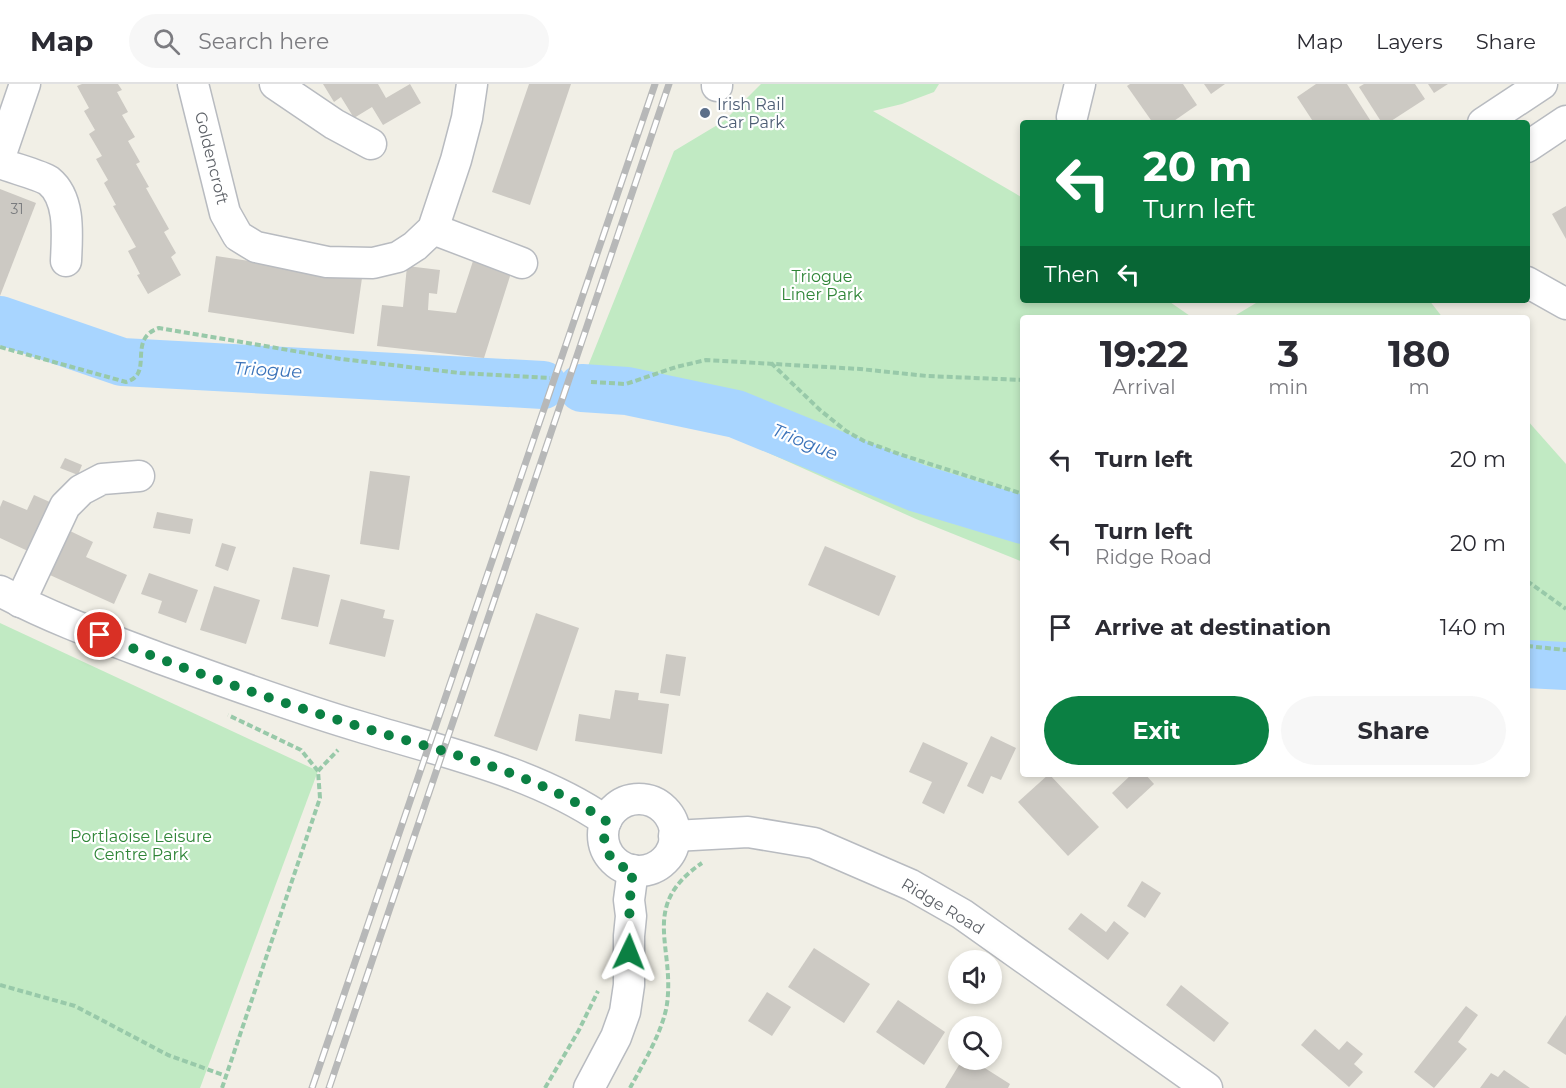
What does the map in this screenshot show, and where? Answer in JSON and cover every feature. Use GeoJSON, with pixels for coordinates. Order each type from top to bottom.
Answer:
{"type":"FeatureCollection","features":[{"type":"Feature","properties":{"kind":"street"},"geometry":{"type":"LineString","coordinates":[[0,157],[25,84]]}},
{"type":"Feature","properties":{"kind":"street","name":"Goldencroft"},"geometry":{"type":"LineString","coordinates":[[193,84],[225,213],[238,236],[256,247],[327,262],[374,263],[398,257],[415,246],[433,229]]}},
{"type":"Feature","properties":{"kind":"street"},"geometry":{"type":"LineString","coordinates":[[274,84],[334,124],[371,144]]}},
{"type":"Feature","properties":{"kind":"street"},"geometry":{"type":"LineString","coordinates":[[472,84],[467,118],[456,160],[433,229],[522,263]]}},
{"type":"Feature","properties":{"kind":"street"},"geometry":{"type":"LineString","coordinates":[[1072,117],[1080,84]]}},
{"type":"Feature","properties":{"kind":"street"},"geometry":{"type":"LineString","coordinates":[[1488,120],[1542,84]]}},
{"type":"Feature","properties":{"kind":"street"},"geometry":{"type":"LineString","coordinates":[[1530,145],[1566,121]]}},
{"type":"Feature","properties":{"kind":"street"},"geometry":{"type":"LineString","coordinates":[[0,163],[48,181],[61,197],[67,226],[66,261]]}},
{"type":"Feature","properties":{"kind":"street"},"geometry":{"type":"LineString","coordinates":[[1530,284],[1566,304]]}},
{"type":"Feature","properties":{"kind":"street"},"geometry":{"type":"LineString","coordinates":[[139,476],[102,479],[81,490],[65,506],[10,596],[120,643],[248,691],[511,773],[578,802],[606,821]]}},
{"type":"Feature","properties":{"kind":"street"},"geometry":{"type":"LineString","coordinates":[[632,800],[654,803],[664,809],[671,819],[674,836],[670,854],[651,869],[633,870],[616,863],[608,854],[604,844],[603,832],[606,821],[612,811],[621,804],[632,800]]}},
{"type":"Feature","properties":{"kind":"street","name":"Ridge Road"},"geometry":{"type":"LineString","coordinates":[[674,836],[748,832],[814,843],[911,885],[962,914],[1207,1088]]}},
{"type":"Feature","properties":{"kind":"street"},"geometry":{"type":"LineString","coordinates":[[589,1088],[616,1037],[625,1012],[629,985],[631,916],[629,900],[633,870]]}},
{"type":"Feature","properties":{"kind":"path"},"geometry":{"type":"LineString","coordinates":[[0,347],[126,382],[138,375],[143,340],[149,332],[159,328],[341,359],[460,373],[550,378]]}},
{"type":"Feature","properties":{"kind":"path"},"geometry":{"type":"LineString","coordinates":[[591,382],[626,384],[676,367],[706,360],[927,376],[1020,380]]}},
{"type":"Feature","properties":{"kind":"path"},"geometry":{"type":"LineString","coordinates":[[771,363],[820,410],[846,431],[864,441],[1020,493]]}},
{"type":"Feature","properties":{"kind":"path"},"geometry":{"type":"LineString","coordinates":[[1530,583],[1566,609]]}},
{"type":"Feature","properties":{"kind":"path"},"geometry":{"type":"LineString","coordinates":[[1530,646],[1566,650]]}},
{"type":"Feature","properties":{"kind":"path"},"geometry":{"type":"LineString","coordinates":[[222,1088],[320,798],[318,771],[302,750],[226,714]]}},
{"type":"Feature","properties":{"kind":"path"},"geometry":{"type":"LineString","coordinates":[[630,1088],[652,1047],[667,1006],[668,965],[663,920],[669,898],[675,888],[705,861]]}},
{"type":"Feature","properties":{"kind":"path"},"geometry":{"type":"LineString","coordinates":[[545,1088],[579,1030],[597,994],[598,984]]}},
{"type":"Feature","properties":{"kind":"path"},"geometry":{"type":"LineString","coordinates":[[0,985],[75,1006],[168,1055],[226,1076]]}},
{"type":"Feature","properties":{"kind":"green space","name":"Triogue Liner Park"},"geometry":{"type":"Polygon","coordinates":[[[761,84],[939,84],[934,92],[902,104],[873,111],[1020,196],[1020,303],[1171,303],[1189,315],[1020,315],[1020,561],[916,519],[726,434],[607,394],[578,391],[674,151],[724,121],[761,84]]]}},
{"type":"Feature","properties":{"kind":"green space"},"geometry":{"type":"Polygon","coordinates":[[[1256,303],[1431,303],[1441,315],[1236,315],[1256,303]]]}},
{"type":"Feature","properties":{"kind":"green space"},"geometry":{"type":"Polygon","coordinates":[[[1530,423],[1566,464],[1566,679],[1530,678],[1530,423]]]}},
{"type":"Feature","properties":{"kind":"green space","name":"Portlaoise Leisure Centre Park"},"geometry":{"type":"Polygon","coordinates":[[[0,623],[318,771],[200,1088],[0,1088],[0,623]]]}},
{"type":"Feature","properties":{"kind":"building"},"geometry":{"type":"Polygon","coordinates":[[[118,84],[122,90],[117,92],[128,112],[122,115],[135,137],[128,141],[140,162],[136,164],[149,187],[146,188],[169,229],[164,232],[176,253],[171,257],[181,275],[148,294],[137,275],[140,274],[128,251],[136,247],[113,206],[116,205],[104,183],[108,180],[96,159],[102,156],[89,134],[95,130],[84,111],[89,108],[77,86],[118,84]]]}},
{"type":"Feature","properties":{"kind":"building"},"geometry":{"type":"Polygon","coordinates":[[[323,84],[378,84],[386,98],[410,84],[421,103],[383,125],[372,107],[354,118],[341,97],[334,102],[323,84]]]}},
{"type":"Feature","properties":{"kind":"building"},"geometry":{"type":"Polygon","coordinates":[[[529,84],[571,84],[530,205],[492,192],[529,84]]]}},
{"type":"Feature","properties":{"kind":"building"},"geometry":{"type":"Polygon","coordinates":[[[1130,84],[1183,84],[1197,105],[1175,120],[1151,120],[1127,86],[1130,84]]]}},
{"type":"Feature","properties":{"kind":"building"},"geometry":{"type":"Polygon","coordinates":[[[1204,84],[1225,84],[1211,94],[1204,84]]]}},
{"type":"Feature","properties":{"kind":"building"},"geometry":{"type":"Polygon","coordinates":[[[1316,84],[1347,84],[1370,120],[1312,120],[1297,97],[1316,84]]]}},
{"type":"Feature","properties":{"kind":"building"},"geometry":{"type":"Polygon","coordinates":[[[1364,84],[1415,84],[1425,99],[1393,120],[1380,120],[1359,87],[1364,84]]]}},
{"type":"Feature","properties":{"kind":"building"},"geometry":{"type":"Polygon","coordinates":[[[1428,84],[1448,84],[1434,93],[1428,84]]]}},
{"type":"Feature","properties":{"kind":"building"},"geometry":{"type":"Polygon","coordinates":[[[0,189],[36,203],[0,296],[0,189]]]}},
{"type":"Feature","properties":{"kind":"building"},"geometry":{"type":"Polygon","coordinates":[[[1566,206],[1566,239],[1552,214],[1566,206]]]}},
{"type":"Feature","properties":{"kind":"building"},"geometry":{"type":"Polygon","coordinates":[[[216,256],[362,278],[354,334],[208,312],[216,256]]]}},
{"type":"Feature","properties":{"kind":"building"},"geometry":{"type":"Polygon","coordinates":[[[473,261],[511,273],[484,358],[377,346],[382,305],[403,307],[407,266],[440,270],[437,294],[429,293],[428,310],[456,313],[473,261]]]}},
{"type":"Feature","properties":{"kind":"building"},"geometry":{"type":"Polygon","coordinates":[[[65,458],[82,465],[78,475],[60,468],[65,458]]]}},
{"type":"Feature","properties":{"kind":"building"},"geometry":{"type":"Polygon","coordinates":[[[370,471],[410,476],[399,550],[360,544],[370,471]]]}},
{"type":"Feature","properties":{"kind":"building"},"geometry":{"type":"Polygon","coordinates":[[[34,495],[52,503],[30,552],[0,538],[0,507],[3,500],[27,510],[34,495]]]}},
{"type":"Feature","properties":{"kind":"building"},"geometry":{"type":"Polygon","coordinates":[[[157,512],[193,519],[190,534],[153,528],[157,512]]]}},
{"type":"Feature","properties":{"kind":"building"},"geometry":{"type":"Polygon","coordinates":[[[70,531],[93,542],[86,557],[127,575],[114,604],[41,571],[70,531]]]}},
{"type":"Feature","properties":{"kind":"building"},"geometry":{"type":"Polygon","coordinates":[[[222,543],[236,547],[228,571],[215,566],[222,543]]]}},
{"type":"Feature","properties":{"kind":"building"},"geometry":{"type":"Polygon","coordinates":[[[825,546],[896,576],[879,616],[808,585],[825,546]]]}},
{"type":"Feature","properties":{"kind":"building"},"geometry":{"type":"Polygon","coordinates":[[[293,567],[330,575],[318,627],[281,619],[293,567]]]}},
{"type":"Feature","properties":{"kind":"building"},"geometry":{"type":"Polygon","coordinates":[[[149,573],[198,590],[186,623],[158,613],[162,601],[141,594],[149,573]]]}},
{"type":"Feature","properties":{"kind":"building"},"geometry":{"type":"Polygon","coordinates":[[[214,586],[260,600],[246,644],[200,630],[214,586]]]}},
{"type":"Feature","properties":{"kind":"building"},"geometry":{"type":"Polygon","coordinates":[[[341,599],[385,610],[383,618],[394,620],[385,657],[329,644],[341,599]]]}},
{"type":"Feature","properties":{"kind":"building"},"geometry":{"type":"Polygon","coordinates":[[[536,613],[579,628],[537,751],[494,736],[536,613]]]}},
{"type":"Feature","properties":{"kind":"building"},"geometry":{"type":"Polygon","coordinates":[[[666,654],[686,657],[680,696],[660,693],[666,654]]]}},
{"type":"Feature","properties":{"kind":"building"},"geometry":{"type":"Polygon","coordinates":[[[615,690],[639,693],[638,700],[669,704],[662,754],[575,741],[579,714],[610,719],[615,690]]]}},
{"type":"Feature","properties":{"kind":"building"},"geometry":{"type":"Polygon","coordinates":[[[991,736],[1016,748],[1001,780],[991,776],[983,794],[967,786],[991,736]]]}},
{"type":"Feature","properties":{"kind":"building"},"geometry":{"type":"Polygon","coordinates":[[[923,742],[968,763],[944,814],[922,803],[932,782],[909,772],[923,742]]]}},
{"type":"Feature","properties":{"kind":"building"},"geometry":{"type":"Polygon","coordinates":[[[1046,777],[1052,777],[1099,827],[1068,856],[1018,802],[1046,777]]]}},
{"type":"Feature","properties":{"kind":"building"},"geometry":{"type":"Polygon","coordinates":[[[1129,777],[1148,777],[1154,784],[1127,809],[1112,793],[1129,777]]]}},
{"type":"Feature","properties":{"kind":"building"},"geometry":{"type":"Polygon","coordinates":[[[1142,881],[1161,893],[1145,918],[1127,906],[1142,881]]]}},
{"type":"Feature","properties":{"kind":"building"},"geometry":{"type":"Polygon","coordinates":[[[1081,913],[1106,932],[1114,921],[1129,933],[1108,960],[1068,929],[1081,913]]]}},
{"type":"Feature","properties":{"kind":"building"},"geometry":{"type":"Polygon","coordinates":[[[814,948],[870,984],[844,1023],[788,987],[814,948]]]}},
{"type":"Feature","properties":{"kind":"building"},"geometry":{"type":"Polygon","coordinates":[[[1181,985],[1229,1023],[1214,1042],[1166,1005],[1181,985]]]}},
{"type":"Feature","properties":{"kind":"building"},"geometry":{"type":"Polygon","coordinates":[[[767,992],[791,1007],[772,1036],[748,1021],[767,992]]]}},
{"type":"Feature","properties":{"kind":"building"},"geometry":{"type":"Polygon","coordinates":[[[898,1000],[945,1032],[924,1065],[876,1032],[898,1000]]]}},
{"type":"Feature","properties":{"kind":"building"},"geometry":{"type":"Polygon","coordinates":[[[1466,1006],[1478,1015],[1458,1042],[1467,1049],[1434,1088],[1414,1072],[1466,1006]]]}},
{"type":"Feature","properties":{"kind":"building"},"geometry":{"type":"Polygon","coordinates":[[[1566,1015],[1566,1055],[1547,1043],[1566,1015]]]}},
{"type":"Feature","properties":{"kind":"building"},"geometry":{"type":"Polygon","coordinates":[[[1315,1029],[1339,1050],[1347,1041],[1363,1054],[1354,1064],[1363,1072],[1349,1087],[1301,1045],[1315,1029]]]}},
{"type":"Feature","properties":{"kind":"building"},"geometry":{"type":"Polygon","coordinates":[[[956,1070],[988,1070],[1010,1084],[1008,1088],[945,1088],[956,1070]]]}},
{"type":"Feature","properties":{"kind":"building"},"geometry":{"type":"Polygon","coordinates":[[[1504,1070],[1530,1088],[1480,1088],[1491,1073],[1498,1077],[1504,1070]]]}},
{"type":"Feature","properties":{"kind":"waterway","name":"Triogue"},"geometry":{"type":"LineString","coordinates":[[0,320],[122,362],[543,385]]}},
{"type":"Feature","properties":{"kind":"waterway","name":"Triogue"},"geometry":{"type":"LineString","coordinates":[[582,388],[627,391],[736,414],[917,488],[1020,519]]}},
{"type":"Feature","properties":{"kind":"waterway","name":"Triogue"},"geometry":{"type":"LineString","coordinates":[[1530,664],[1566,666]]}},
{"type":"Feature","properties":{"kind":"railway"},"geometry":{"type":"LineString","coordinates":[[312,1088],[655,84]]}},
{"type":"Feature","properties":{"kind":"railway"},"geometry":{"type":"LineString","coordinates":[[329,1088],[669,84]]}},
{"type":"Feature","properties":{"kind":"place","name":"Irish Rail Car Park"},"geometry":{"type":"Point","coordinates":[705,113]}},
{"type":"Feature","properties":{"kind":"route"},"geometry":{"type":"LineString","coordinates":[[100,635],[248,691],[511,773],[578,802],[606,821],[603,832],[608,854],[616,863],[633,870],[629,900],[631,916],[629,952]]}}]}
